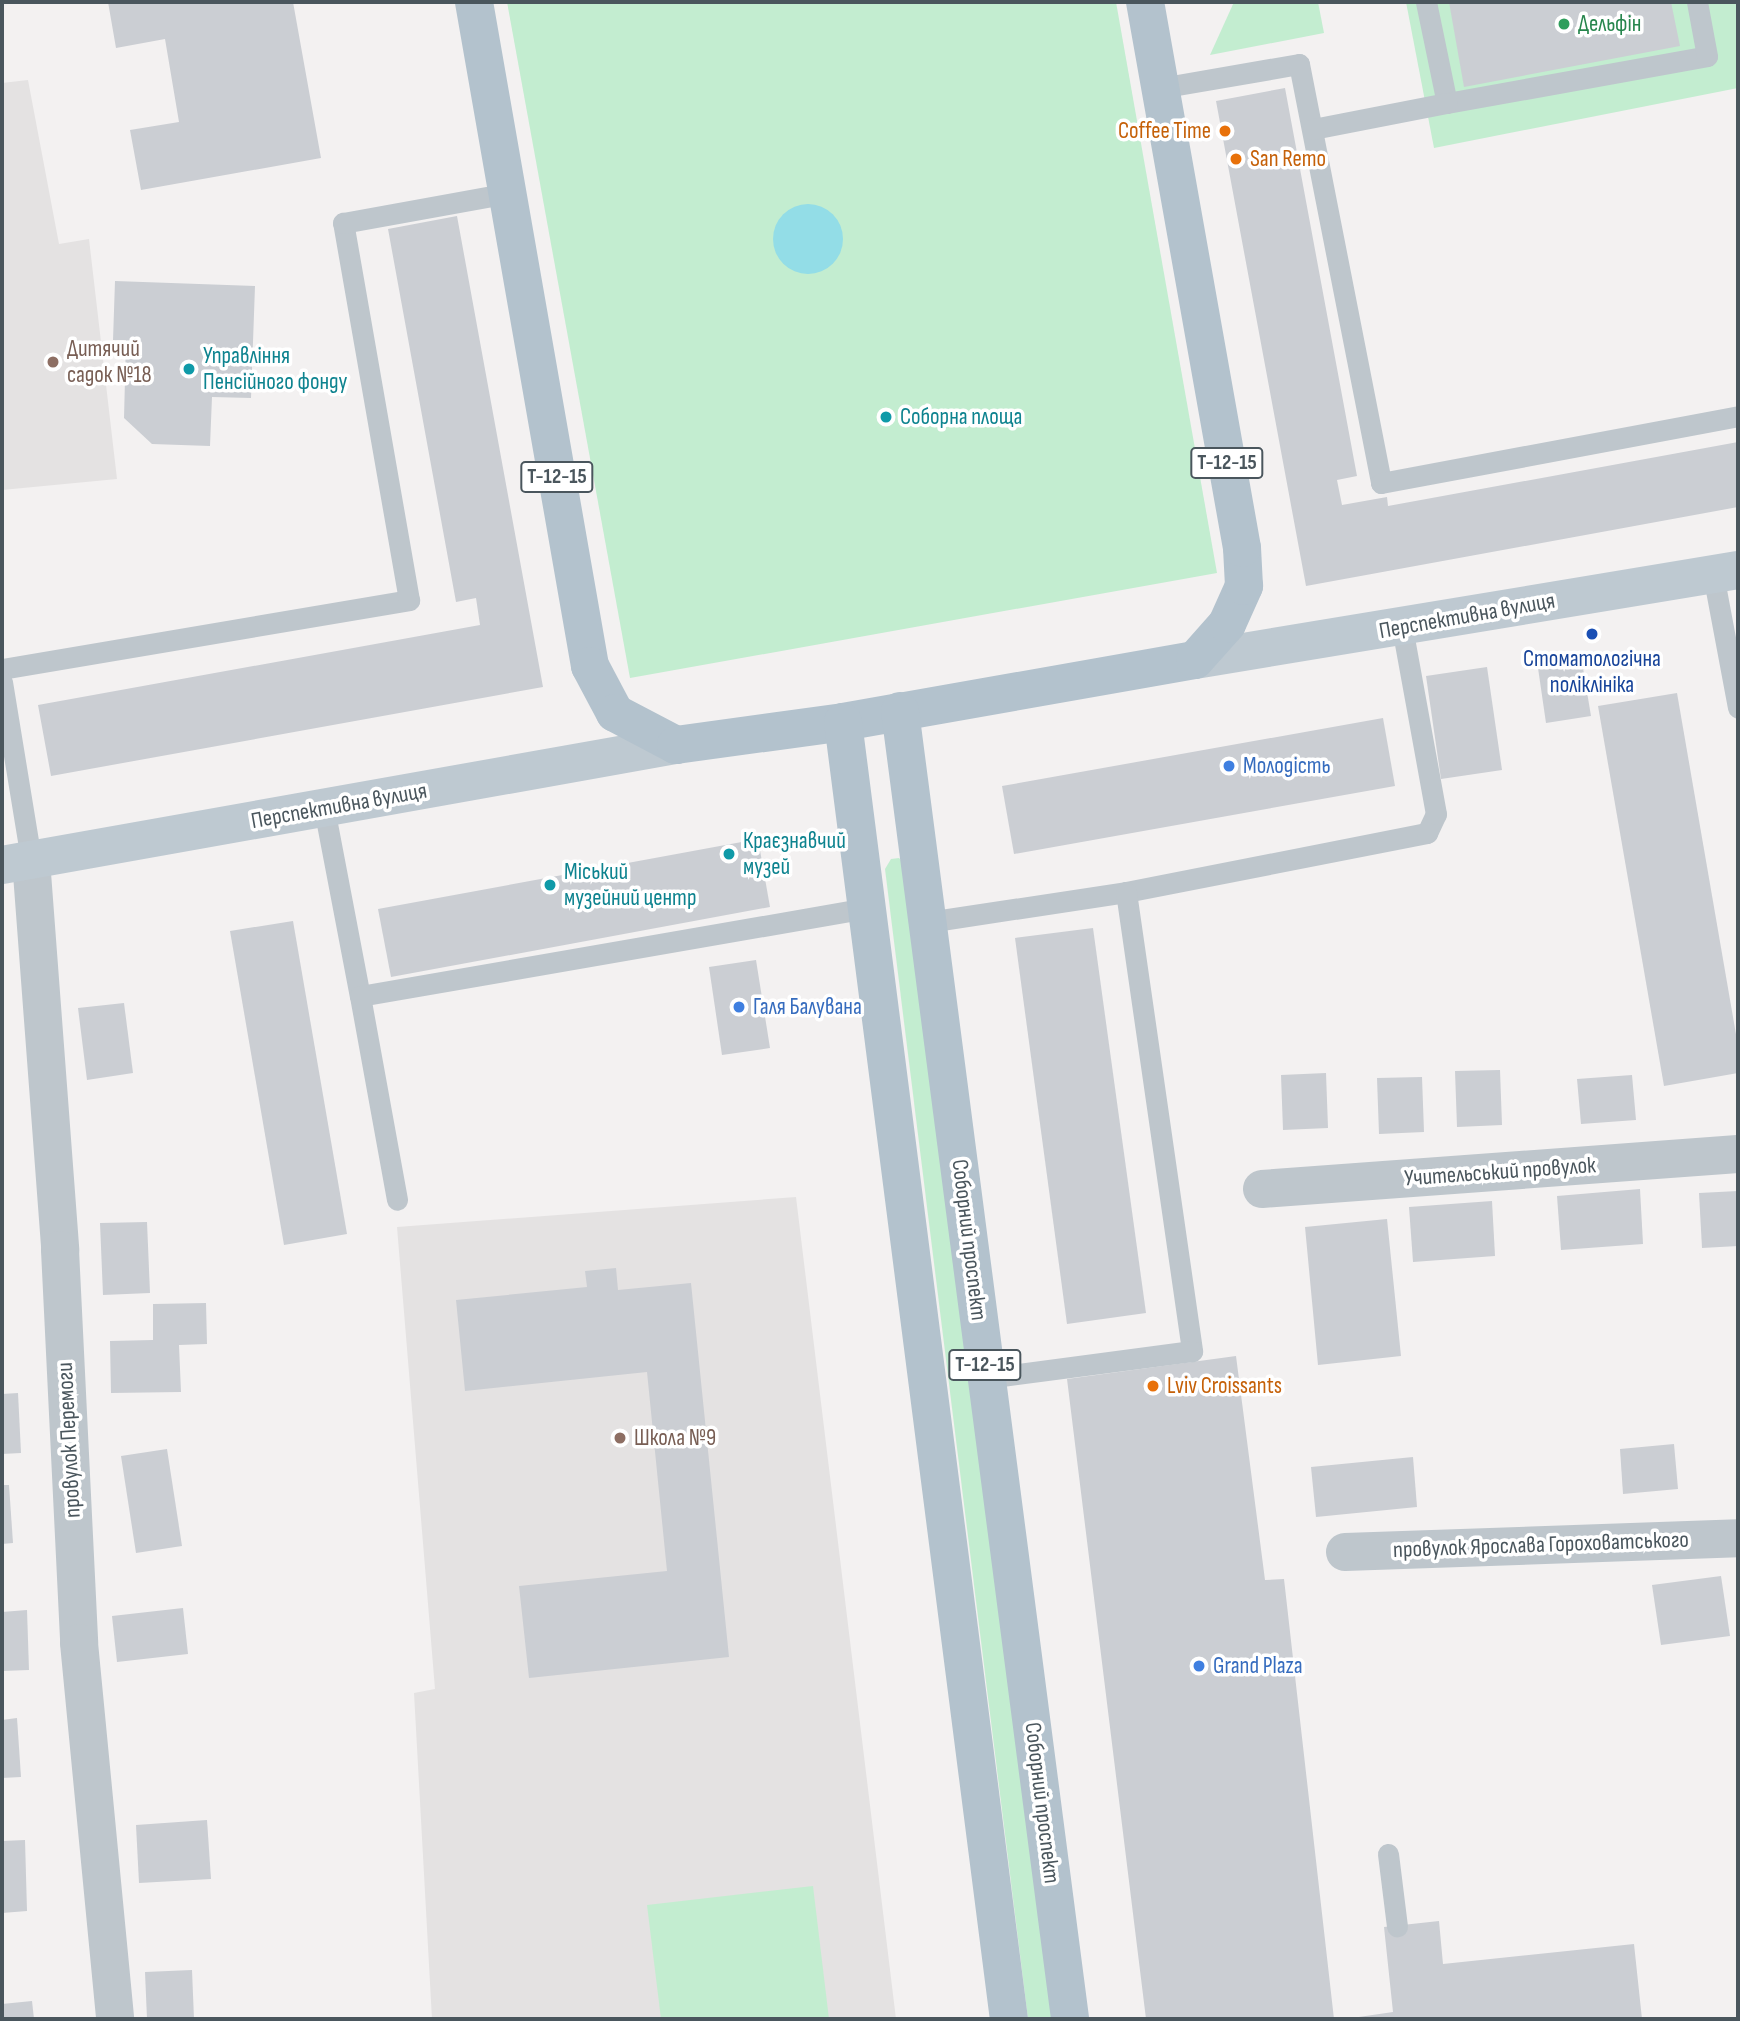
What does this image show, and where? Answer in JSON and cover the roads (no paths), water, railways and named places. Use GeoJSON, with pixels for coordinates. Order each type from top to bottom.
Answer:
{"type":"FeatureCollection","features":[{"type":"Feature","properties":{"kind":"main road","name":"Т-12-15"},"geometry":{"type":"LineString","coordinates":[[474,2],[590,666],[615,713],[676,745]]}},
{"type":"Feature","properties":{"kind":"main road","name":"Т-12-15"},"geometry":{"type":"LineString","coordinates":[[1145,2],[1242,548],[1244,586],[1227,624],[1195,660]]}},
{"type":"Feature","properties":{"kind":"main road"},"geometry":{"type":"LineString","coordinates":[[676,745],[843,722],[1195,660]]}},
{"type":"Feature","properties":{"kind":"main road","name":"Соборний проспект"},"geometry":{"type":"LineString","coordinates":[[900,711],[1070,2019]]}},
{"type":"Feature","properties":{"kind":"main road","name":"Т-12-15"},"geometry":{"type":"LineString","coordinates":[[843,722],[1009,2019]]}},
{"type":"Feature","properties":{"kind":"street","name":"Перспективна вулиця"},"geometry":{"type":"LineString","coordinates":[[1195,660],[1726,572]]}},
{"type":"Feature","properties":{"kind":"street","name":"Перспективна вулиця"},"geometry":{"type":"LineString","coordinates":[[16,863],[676,745]]}},
{"type":"Feature","properties":{"kind":"street","name":"провулок Перемоги"},"geometry":{"type":"LineString","coordinates":[[16,863],[60,1250],[79,1643],[115,2019]]}},
{"type":"Feature","properties":{"kind":"street","name":"Учительський провулок"},"geometry":{"type":"LineString","coordinates":[[1262,1189],[1738,1154]]}},
{"type":"Feature","properties":{"kind":"street","name":"провулок Ярослава Гороховатського"},"geometry":{"type":"LineString","coordinates":[[1345,1552],[1738,1538]]}},
{"type":"Feature","properties":{"kind":"lane"},"geometry":{"type":"LineString","coordinates":[[1426,2],[1447,103]]}},
{"type":"Feature","properties":{"kind":"lane"},"geometry":{"type":"LineString","coordinates":[[1313,129],[1707,56],[1697,2]]}},
{"type":"Feature","properties":{"kind":"lane"},"geometry":{"type":"LineString","coordinates":[[1160,88],[1299,64],[1381,483],[1738,416]]}},
{"type":"Feature","properties":{"kind":"lane"},"geometry":{"type":"LineString","coordinates":[[2,669],[409,600],[343,223],[508,193]]}},
{"type":"Feature","properties":{"kind":"lane"},"geometry":{"type":"LineString","coordinates":[[1726,572],[1738,709]]}},
{"type":"Feature","properties":{"kind":"lane"},"geometry":{"type":"LineString","coordinates":[[928,922],[1126,892],[1427,833],[1436,814],[1402,627]]}},
{"type":"Feature","properties":{"kind":"lane"},"geometry":{"type":"LineString","coordinates":[[2,682],[16,863]]}},
{"type":"Feature","properties":{"kind":"lane"},"geometry":{"type":"LineString","coordinates":[[324,808],[397,1200]]}},
{"type":"Feature","properties":{"kind":"lane"},"geometry":{"type":"LineString","coordinates":[[987,1378],[1192,1350],[1126,892]]}},
{"type":"Feature","properties":{"kind":"lane"},"geometry":{"type":"LineString","coordinates":[[360,996],[867,908]]}},
{"type":"Feature","properties":{"kind":"lane"},"geometry":{"type":"LineString","coordinates":[[1388,1854],[1397,1926]]}},
{"type":"Feature","properties":{"kind":"water"},"geometry":{"type":"Polygon","coordinates":[[[801,204],[815,204],[828,210],[837,219],[843,239],[841,252],[833,264],[815,274],[801,274],[788,268],[779,259],[773,246],[773,232],[779,219],[788,210],[801,204]]]}},
{"type":"Feature","properties":{"kind":"place","name":"Дельфін"},"geometry":{"type":"Point","coordinates":[1564,24]}},
{"type":"Feature","properties":{"kind":"place","name":"Coffee Time"},"geometry":{"type":"Point","coordinates":[1225,131]}},
{"type":"Feature","properties":{"kind":"place","name":"San Remo"},"geometry":{"type":"Point","coordinates":[1236,159]}},
{"type":"Feature","properties":{"kind":"place","name":"Дитячий садок №18"},"geometry":{"type":"Point","coordinates":[53,362]}},
{"type":"Feature","properties":{"kind":"place","name":"Управління Пенсійного фонду"},"geometry":{"type":"Point","coordinates":[189,369]}},
{"type":"Feature","properties":{"kind":"place","name":"Соборна площа"},"geometry":{"type":"Point","coordinates":[886,417]}},
{"type":"Feature","properties":{"kind":"place","name":"Стоматологічна поліклініка"},"geometry":{"type":"Point","coordinates":[1592,634]}},
{"type":"Feature","properties":{"kind":"place","name":"Молодість"},"geometry":{"type":"Point","coordinates":[1229,766]}},
{"type":"Feature","properties":{"kind":"place","name":"Краєзнавчий музей"},"geometry":{"type":"Point","coordinates":[729,854]}},
{"type":"Feature","properties":{"kind":"place","name":"Міський музейний центр"},"geometry":{"type":"Point","coordinates":[550,885]}},
{"type":"Feature","properties":{"kind":"place","name":"Галя Балувана"},"geometry":{"type":"Point","coordinates":[739,1007]}},
{"type":"Feature","properties":{"kind":"place","name":"Lviv Croissants"},"geometry":{"type":"Point","coordinates":[1153,1386]}},
{"type":"Feature","properties":{"kind":"place","name":"Школа №9"},"geometry":{"type":"Point","coordinates":[620,1438]}},
{"type":"Feature","properties":{"kind":"place","name":"Grand Plaza"},"geometry":{"type":"Point","coordinates":[1199,1666]}}]}
